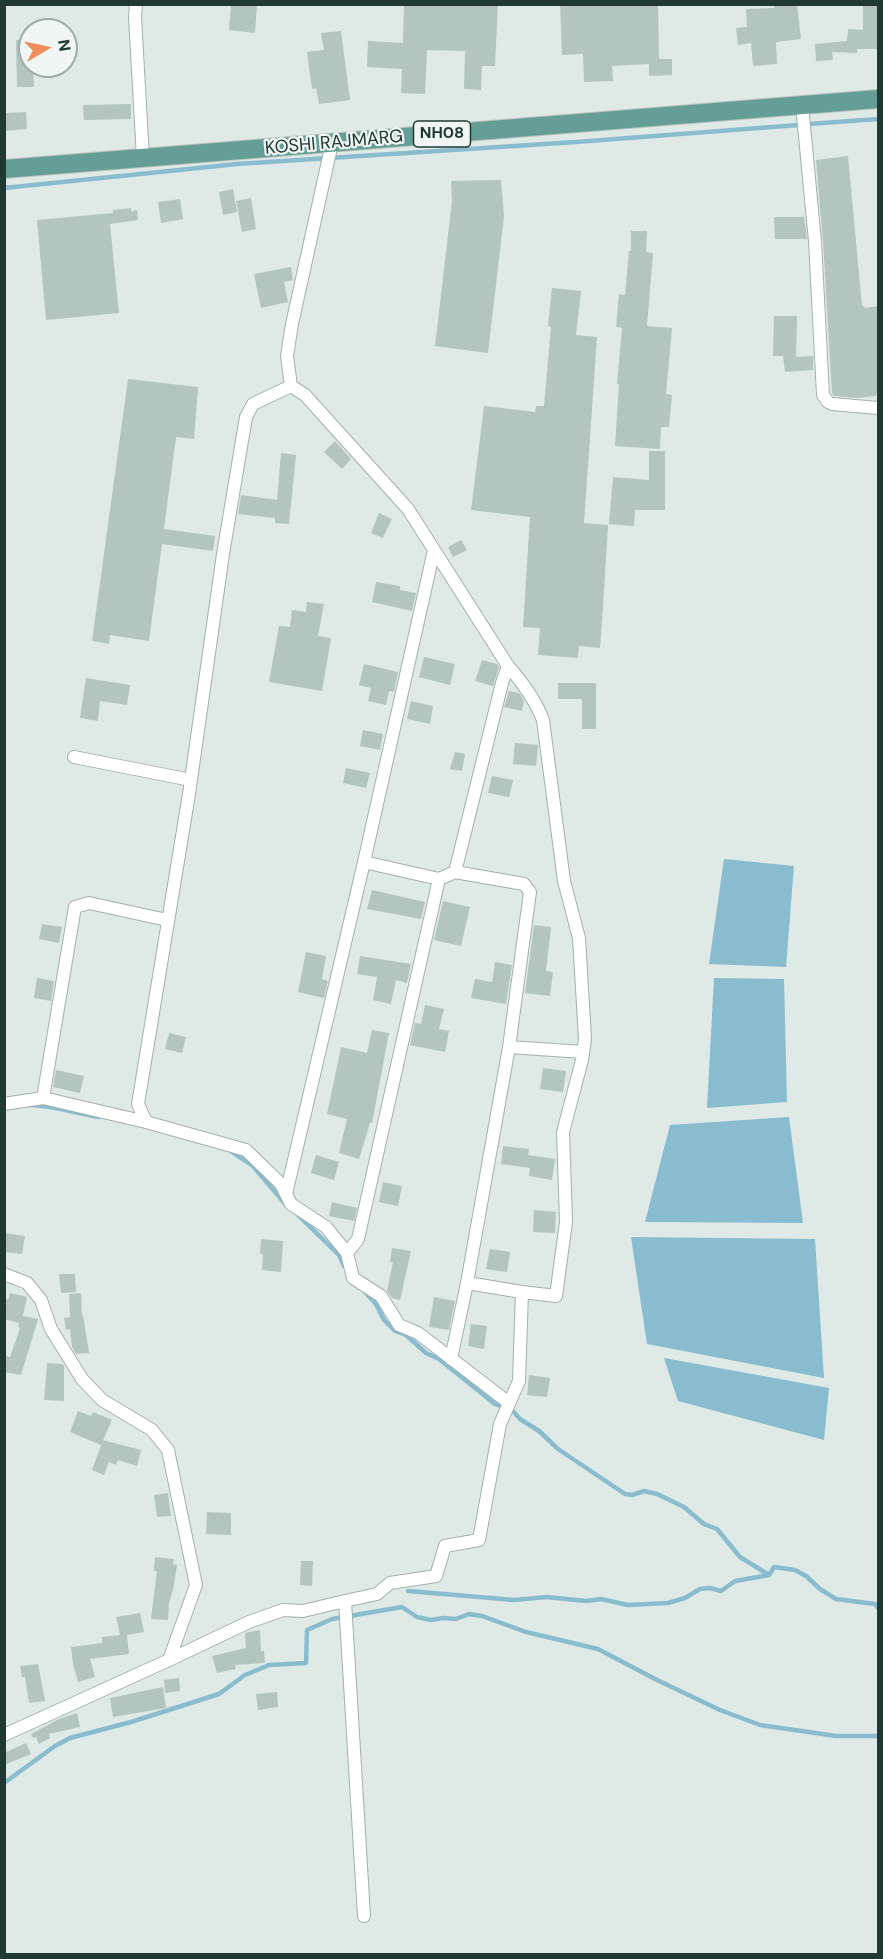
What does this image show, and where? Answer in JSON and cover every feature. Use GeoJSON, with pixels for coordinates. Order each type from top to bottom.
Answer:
{"type":"FeatureCollection","features":[{"type":"Feature","properties":{"kind":"main road","name":"KOSHI RAJMARG"},"geometry":{"type":"LineString","coordinates":[[4,170],[879,99]]}},
{"type":"Feature","properties":{"kind":"street"},"geometry":{"type":"LineString","coordinates":[[136,4],[143,158]]}},
{"type":"Feature","properties":{"kind":"street"},"geometry":{"type":"LineString","coordinates":[[802,105],[815,241],[823,395],[832,404],[879,408]]}},
{"type":"Feature","properties":{"kind":"street"},"geometry":{"type":"LineString","coordinates":[[332,143],[292,324],[287,356],[291,386],[305,395],[408,508],[508,666],[526,687],[538,707],[543,720],[564,881],[579,938],[585,1039],[563,1132],[566,1222],[556,1296],[467,1283]]}},
{"type":"Feature","properties":{"kind":"street"},"geometry":{"type":"LineString","coordinates":[[146,1122],[138,1104],[191,780],[223,554],[246,417],[253,404],[291,386]]}},
{"type":"Feature","properties":{"kind":"street"},"geometry":{"type":"LineString","coordinates":[[286,1194],[434,550]]}},
{"type":"Feature","properties":{"kind":"street"},"geometry":{"type":"LineString","coordinates":[[455,872],[508,666]]}},
{"type":"Feature","properties":{"kind":"street"},"geometry":{"type":"LineString","coordinates":[[74,757],[191,780]]}},
{"type":"Feature","properties":{"kind":"street"},"geometry":{"type":"LineString","coordinates":[[364,862],[439,879],[455,872],[524,884],[530,892],[509,1047],[467,1283],[451,1359]]}},
{"type":"Feature","properties":{"kind":"street"},"geometry":{"type":"LineString","coordinates":[[347,1252],[358,1239],[439,879]]}},
{"type":"Feature","properties":{"kind":"street"},"geometry":{"type":"LineString","coordinates":[[43,1098],[75,907],[89,903],[167,920]]}},
{"type":"Feature","properties":{"kind":"street"},"geometry":{"type":"LineString","coordinates":[[509,1047],[583,1052]]}},
{"type":"Feature","properties":{"kind":"street"},"geometry":{"type":"LineString","coordinates":[[4,1104],[43,1098],[146,1122],[246,1150],[281,1184],[291,1204],[326,1227],[347,1252],[354,1278],[381,1296],[399,1325],[418,1333],[509,1403]]}},
{"type":"Feature","properties":{"kind":"street"},"geometry":{"type":"LineString","coordinates":[[4,1274],[27,1283],[41,1300],[51,1329],[82,1378],[102,1400],[152,1430],[168,1450],[196,1585],[170,1660]]}},
{"type":"Feature","properties":{"kind":"street"},"geometry":{"type":"LineString","coordinates":[[4,1735],[249,1622],[283,1610],[345,1611],[377,1594],[390,1583],[436,1576],[445,1546],[479,1540],[500,1424],[519,1381],[522,1292]]}},
{"type":"Feature","properties":{"kind":"street"},"geometry":{"type":"LineString","coordinates":[[345,1611],[364,1916]]}},
{"type":"Feature","properties":{"kind":"water"},"geometry":{"type":"Polygon","coordinates":[[[724,859],[794,866],[786,967],[709,964],[724,859]]]}},
{"type":"Feature","properties":{"kind":"water"},"geometry":{"type":"Polygon","coordinates":[[[714,978],[784,979],[787,1102],[707,1108],[714,978]]]}},
{"type":"Feature","properties":{"kind":"water"},"geometry":{"type":"Polygon","coordinates":[[[789,1117],[803,1223],[645,1222],[670,1125],[789,1117]]]}},
{"type":"Feature","properties":{"kind":"water"},"geometry":{"type":"Polygon","coordinates":[[[631,1237],[815,1239],[824,1378],[647,1344],[631,1237]]]}},
{"type":"Feature","properties":{"kind":"water"},"geometry":{"type":"Polygon","coordinates":[[[664,1358],[829,1388],[824,1440],[678,1401],[664,1358]]]}},
{"type":"Feature","properties":{"kind":"building"},"geometry":{"type":"Polygon","coordinates":[[[231,4],[257,4],[255,33],[229,30],[231,4]]]}},
{"type":"Feature","properties":{"kind":"building"},"geometry":{"type":"Polygon","coordinates":[[[404,4],[498,4],[495,66],[482,66],[481,90],[464,89],[465,51],[427,50],[425,94],[401,93],[402,69],[367,67],[368,41],[403,43],[404,4]]]}},
{"type":"Feature","properties":{"kind":"building"},"geometry":{"type":"Polygon","coordinates":[[[560,4],[658,4],[659,59],[672,59],[672,75],[649,76],[649,64],[612,66],[613,81],[584,82],[583,54],[562,55],[560,4]]]}},
{"type":"Feature","properties":{"kind":"building"},"geometry":{"type":"Polygon","coordinates":[[[774,4],[797,4],[801,39],[776,42],[777,64],[753,66],[751,43],[738,45],[736,28],[747,27],[746,9],[774,8],[774,4]]]}},
{"type":"Feature","properties":{"kind":"building"},"geometry":{"type":"Polygon","coordinates":[[[863,4],[879,4],[879,49],[857,49],[857,53],[832,52],[833,60],[816,61],[815,44],[847,41],[848,29],[863,30],[863,4]]]}},
{"type":"Feature","properties":{"kind":"building"},"geometry":{"type":"Polygon","coordinates":[[[341,31],[350,100],[319,104],[316,88],[312,89],[307,52],[324,50],[321,33],[341,31]]]}},
{"type":"Feature","properties":{"kind":"building"},"geometry":{"type":"Polygon","coordinates":[[[16,40],[18,40],[18,78],[34,78],[34,87],[17,87],[16,40]]]}},
{"type":"Feature","properties":{"kind":"building"},"geometry":{"type":"Polygon","coordinates":[[[131,104],[131,119],[84,120],[83,105],[131,104]]]}},
{"type":"Feature","properties":{"kind":"building"},"geometry":{"type":"Polygon","coordinates":[[[26,112],[27,129],[4,131],[4,113],[26,112]]]}},
{"type":"Feature","properties":{"kind":"building"},"geometry":{"type":"Polygon","coordinates":[[[848,156],[862,306],[865,308],[879,306],[879,393],[876,396],[857,398],[834,396],[832,393],[816,160],[848,156]]]}},
{"type":"Feature","properties":{"kind":"building"},"geometry":{"type":"Polygon","coordinates":[[[501,180],[504,216],[488,353],[435,346],[452,201],[451,181],[501,180]]]}},
{"type":"Feature","properties":{"kind":"building"},"geometry":{"type":"Polygon","coordinates":[[[233,189],[237,212],[223,215],[219,192],[233,189]]]}},
{"type":"Feature","properties":{"kind":"building"},"geometry":{"type":"Polygon","coordinates":[[[251,198],[256,229],[242,232],[236,201],[251,198]]]}},
{"type":"Feature","properties":{"kind":"building"},"geometry":{"type":"Polygon","coordinates":[[[180,199],[183,219],[161,223],[158,202],[180,199]]]}},
{"type":"Feature","properties":{"kind":"building"},"geometry":{"type":"Polygon","coordinates":[[[131,208],[131,211],[137,210],[138,220],[110,224],[119,313],[46,320],[37,220],[113,213],[113,210],[131,208]]]}},
{"type":"Feature","properties":{"kind":"building"},"geometry":{"type":"Polygon","coordinates":[[[774,217],[804,217],[807,239],[775,239],[774,217]]]}},
{"type":"Feature","properties":{"kind":"building"},"geometry":{"type":"Polygon","coordinates":[[[631,231],[647,231],[646,252],[653,253],[647,326],[672,328],[666,394],[672,395],[669,427],[661,427],[660,449],[615,446],[622,328],[616,327],[619,294],[625,295],[629,251],[631,251],[631,231]]]}},
{"type":"Feature","properties":{"kind":"building"},"geometry":{"type":"Polygon","coordinates":[[[291,267],[293,280],[284,282],[288,302],[261,308],[254,274],[291,267]]]}},
{"type":"Feature","properties":{"kind":"building"},"geometry":{"type":"Polygon","coordinates":[[[552,288],[581,291],[576,335],[597,337],[584,523],[608,525],[600,648],[579,646],[578,658],[538,655],[540,628],[523,627],[530,517],[471,510],[484,406],[535,412],[536,406],[544,406],[552,288]]]}},
{"type":"Feature","properties":{"kind":"building"},"geometry":{"type":"Polygon","coordinates":[[[774,316],[797,316],[796,357],[813,356],[813,370],[785,372],[783,356],[773,356],[774,316]]]}},
{"type":"Feature","properties":{"kind":"building"},"geometry":{"type":"Polygon","coordinates":[[[128,379],[198,387],[194,439],[176,437],[164,529],[215,536],[213,551],[162,544],[149,641],[110,635],[109,644],[92,641],[128,379]]]}},
{"type":"Feature","properties":{"kind":"building"},"geometry":{"type":"Polygon","coordinates":[[[335,441],[351,459],[342,469],[324,452],[335,441]]]}},
{"type":"Feature","properties":{"kind":"building"},"geometry":{"type":"Polygon","coordinates":[[[649,451],[665,451],[665,510],[635,510],[634,526],[609,524],[613,477],[649,480],[649,451]]]}},
{"type":"Feature","properties":{"kind":"building"},"geometry":{"type":"Polygon","coordinates":[[[281,453],[296,455],[289,524],[275,523],[275,518],[238,514],[241,495],[277,500],[281,453]]]}},
{"type":"Feature","properties":{"kind":"building"},"geometry":{"type":"Polygon","coordinates":[[[379,513],[392,519],[383,538],[371,533],[379,513]]]}},
{"type":"Feature","properties":{"kind":"building"},"geometry":{"type":"Polygon","coordinates":[[[461,540],[467,550],[453,557],[448,547],[461,540]]]}},
{"type":"Feature","properties":{"kind":"building"},"geometry":{"type":"Polygon","coordinates":[[[376,582],[400,586],[400,590],[416,593],[412,611],[372,602],[376,582]]]}},
{"type":"Feature","properties":{"kind":"building"},"geometry":{"type":"Polygon","coordinates":[[[307,602],[324,604],[318,636],[331,638],[322,691],[269,682],[279,626],[290,627],[292,610],[306,612],[307,602]]]}},
{"type":"Feature","properties":{"kind":"building"},"geometry":{"type":"Polygon","coordinates":[[[424,657],[455,664],[450,685],[419,677],[424,657]]]}},
{"type":"Feature","properties":{"kind":"building"},"geometry":{"type":"Polygon","coordinates":[[[482,660],[497,664],[499,667],[493,686],[475,681],[482,660]]]}},
{"type":"Feature","properties":{"kind":"building"},"geometry":{"type":"Polygon","coordinates":[[[364,664],[398,672],[394,692],[389,691],[386,705],[368,701],[371,688],[359,685],[364,664]]]}},
{"type":"Feature","properties":{"kind":"building"},"geometry":{"type":"Polygon","coordinates":[[[86,678],[130,685],[127,705],[100,701],[98,721],[80,718],[86,678]]]}},
{"type":"Feature","properties":{"kind":"building"},"geometry":{"type":"Polygon","coordinates":[[[558,683],[596,683],[596,729],[582,729],[582,699],[558,699],[558,683]]]}},
{"type":"Feature","properties":{"kind":"building"},"geometry":{"type":"Polygon","coordinates":[[[509,691],[519,693],[521,696],[524,701],[522,711],[504,707],[509,691]]]}},
{"type":"Feature","properties":{"kind":"building"},"geometry":{"type":"Polygon","coordinates":[[[411,701],[433,706],[430,724],[407,719],[411,701]]]}},
{"type":"Feature","properties":{"kind":"building"},"geometry":{"type":"Polygon","coordinates":[[[363,730],[383,734],[380,750],[360,746],[363,730]]]}},
{"type":"Feature","properties":{"kind":"building"},"geometry":{"type":"Polygon","coordinates":[[[515,743],[538,745],[536,766],[513,764],[515,743]]]}},
{"type":"Feature","properties":{"kind":"building"},"geometry":{"type":"Polygon","coordinates":[[[455,752],[465,754],[462,771],[450,769],[455,752]]]}},
{"type":"Feature","properties":{"kind":"building"},"geometry":{"type":"Polygon","coordinates":[[[346,768],[370,773],[366,788],[343,783],[346,768]]]}},
{"type":"Feature","properties":{"kind":"building"},"geometry":{"type":"Polygon","coordinates":[[[492,776],[513,780],[509,797],[488,793],[492,776]]]}},
{"type":"Feature","properties":{"kind":"building"},"geometry":{"type":"Polygon","coordinates":[[[372,890],[425,902],[421,919],[367,909],[372,890]]]}},
{"type":"Feature","properties":{"kind":"building"},"geometry":{"type":"Polygon","coordinates":[[[443,901],[470,907],[461,946],[434,940],[443,901]]]}},
{"type":"Feature","properties":{"kind":"building"},"geometry":{"type":"Polygon","coordinates":[[[42,924],[62,927],[59,943],[39,939],[42,924]]]}},
{"type":"Feature","properties":{"kind":"building"},"geometry":{"type":"Polygon","coordinates":[[[534,925],[551,927],[546,971],[553,972],[550,996],[525,993],[534,925]]]}},
{"type":"Feature","properties":{"kind":"building"},"geometry":{"type":"Polygon","coordinates":[[[306,952],[326,956],[322,979],[328,981],[324,998],[298,992],[306,952]]]}},
{"type":"Feature","properties":{"kind":"building"},"geometry":{"type":"Polygon","coordinates":[[[360,956],[411,964],[407,983],[396,980],[391,1004],[373,1000],[377,977],[357,974],[360,956]]]}},
{"type":"Feature","properties":{"kind":"building"},"geometry":{"type":"Polygon","coordinates":[[[495,962],[512,965],[506,1004],[471,998],[475,979],[492,982],[495,962]]]}},
{"type":"Feature","properties":{"kind":"building"},"geometry":{"type":"Polygon","coordinates":[[[37,978],[54,981],[51,1001],[34,998],[37,978]]]}},
{"type":"Feature","properties":{"kind":"building"},"geometry":{"type":"Polygon","coordinates":[[[425,1005],[444,1009],[439,1029],[449,1031],[445,1052],[410,1045],[415,1023],[421,1024],[425,1005]]]}},
{"type":"Feature","properties":{"kind":"building"},"geometry":{"type":"Polygon","coordinates":[[[372,1030],[389,1033],[372,1123],[370,1123],[359,1159],[339,1153],[347,1119],[327,1114],[341,1047],[367,1053],[372,1030]]]}},
{"type":"Feature","properties":{"kind":"building"},"geometry":{"type":"Polygon","coordinates":[[[169,1033],[186,1037],[182,1053],[165,1049],[169,1033]]]}},
{"type":"Feature","properties":{"kind":"building"},"geometry":{"type":"Polygon","coordinates":[[[543,1068],[566,1071],[563,1092],[540,1089],[543,1068]]]}},
{"type":"Feature","properties":{"kind":"building"},"geometry":{"type":"Polygon","coordinates":[[[56,1070],[84,1076],[80,1093],[53,1087],[56,1070]]]}},
{"type":"Feature","properties":{"kind":"building"},"geometry":{"type":"Polygon","coordinates":[[[503,1146],[529,1149],[528,1155],[555,1159],[552,1180],[529,1176],[530,1168],[501,1164],[503,1146]]]}},
{"type":"Feature","properties":{"kind":"building"},"geometry":{"type":"Polygon","coordinates":[[[316,1155],[339,1162],[334,1180],[311,1173],[316,1155]]]}},
{"type":"Feature","properties":{"kind":"building"},"geometry":{"type":"Polygon","coordinates":[[[383,1182],[402,1186],[398,1206],[379,1202],[383,1182]]]}},
{"type":"Feature","properties":{"kind":"building"},"geometry":{"type":"Polygon","coordinates":[[[332,1202],[357,1208],[354,1221],[329,1216],[332,1202]]]}},
{"type":"Feature","properties":{"kind":"building"},"geometry":{"type":"Polygon","coordinates":[[[534,1210],[556,1212],[555,1233],[533,1232],[534,1210]]]}},
{"type":"Feature","properties":{"kind":"building"},"geometry":{"type":"Polygon","coordinates":[[[4,1233],[25,1236],[22,1254],[4,1252],[4,1233]]]}},
{"type":"Feature","properties":{"kind":"building"},"geometry":{"type":"Polygon","coordinates":[[[261,1239],[283,1241],[281,1272],[262,1270],[261,1239]]]}},
{"type":"Feature","properties":{"kind":"building"},"geometry":{"type":"Polygon","coordinates":[[[392,1248],[411,1251],[400,1300],[392,1298],[387,1291],[393,1262],[390,1262],[392,1248]]]}},
{"type":"Feature","properties":{"kind":"building"},"geometry":{"type":"Polygon","coordinates":[[[490,1249],[510,1252],[507,1272],[486,1269],[490,1249]]]}},
{"type":"Feature","properties":{"kind":"building"},"geometry":{"type":"Polygon","coordinates":[[[59,1274],[75,1274],[76,1292],[61,1293],[59,1274]]]}},
{"type":"Feature","properties":{"kind":"building"},"geometry":{"type":"Polygon","coordinates":[[[10,1293],[27,1297],[23,1316],[38,1319],[21,1375],[4,1372],[6,1356],[10,1357],[20,1328],[19,1323],[4,1319],[4,1298],[8,1300],[10,1293]]]}},
{"type":"Feature","properties":{"kind":"building"},"geometry":{"type":"Polygon","coordinates":[[[81,1293],[82,1316],[89,1353],[76,1354],[72,1347],[70,1329],[66,1330],[64,1318],[70,1317],[69,1294],[81,1293]]]}},
{"type":"Feature","properties":{"kind":"building"},"geometry":{"type":"Polygon","coordinates":[[[434,1297],[455,1301],[449,1330],[429,1327],[434,1297]]]}},
{"type":"Feature","properties":{"kind":"building"},"geometry":{"type":"Polygon","coordinates":[[[471,1324],[487,1326],[484,1349],[468,1346],[471,1324]]]}},
{"type":"Feature","properties":{"kind":"building"},"geometry":{"type":"Polygon","coordinates":[[[47,1363],[64,1366],[64,1401],[44,1400],[47,1363]]]}},
{"type":"Feature","properties":{"kind":"building"},"geometry":{"type":"Polygon","coordinates":[[[529,1375],[550,1378],[547,1397],[527,1395],[529,1375]]]}},
{"type":"Feature","properties":{"kind":"building"},"geometry":{"type":"Polygon","coordinates":[[[78,1411],[91,1416],[93,1412],[112,1420],[101,1445],[70,1432],[78,1411]]]}},
{"type":"Feature","properties":{"kind":"building"},"geometry":{"type":"Polygon","coordinates":[[[103,1440],[141,1450],[137,1466],[118,1460],[116,1465],[109,1462],[104,1475],[92,1470],[103,1440]]]}},
{"type":"Feature","properties":{"kind":"building"},"geometry":{"type":"Polygon","coordinates":[[[168,1493],[171,1516],[157,1517],[154,1495],[168,1493]]]}},
{"type":"Feature","properties":{"kind":"building"},"geometry":{"type":"Polygon","coordinates":[[[207,1512],[231,1513],[231,1535],[206,1534],[207,1512]]]}},
{"type":"Feature","properties":{"kind":"building"},"geometry":{"type":"Polygon","coordinates":[[[155,1557],[174,1559],[173,1564],[177,1565],[168,1620],[151,1619],[157,1571],[154,1571],[155,1557]]]}},
{"type":"Feature","properties":{"kind":"building"},"geometry":{"type":"Polygon","coordinates":[[[301,1561],[313,1561],[312,1586],[300,1585],[301,1561]]]}},
{"type":"Feature","properties":{"kind":"building"},"geometry":{"type":"Polygon","coordinates":[[[140,1613],[144,1632],[127,1635],[129,1654],[90,1659],[95,1677],[78,1682],[71,1647],[102,1643],[102,1637],[120,1635],[116,1617],[140,1613]]]}},
{"type":"Feature","properties":{"kind":"building"},"geometry":{"type":"Polygon","coordinates":[[[260,1630],[261,1651],[264,1651],[265,1663],[235,1665],[236,1669],[217,1673],[212,1656],[246,1648],[245,1633],[260,1630]]]}},
{"type":"Feature","properties":{"kind":"building"},"geometry":{"type":"Polygon","coordinates":[[[38,1664],[45,1701],[29,1703],[25,1677],[22,1677],[20,1666],[38,1664]]]}},
{"type":"Feature","properties":{"kind":"building"},"geometry":{"type":"Polygon","coordinates":[[[179,1678],[180,1691],[165,1693],[164,1680],[179,1678]]]}},
{"type":"Feature","properties":{"kind":"building"},"geometry":{"type":"Polygon","coordinates":[[[163,1687],[166,1708],[113,1717],[110,1698],[163,1687]]]}},
{"type":"Feature","properties":{"kind":"building"},"geometry":{"type":"Polygon","coordinates":[[[277,1692],[278,1707],[258,1710],[256,1694],[277,1692]]]}},
{"type":"Feature","properties":{"kind":"building"},"geometry":{"type":"Polygon","coordinates":[[[77,1713],[80,1727],[49,1734],[50,1738],[39,1744],[36,1737],[33,1738],[31,1734],[59,1719],[77,1713]]]}},
{"type":"Feature","properties":{"kind":"building"},"geometry":{"type":"Polygon","coordinates":[[[26,1743],[31,1754],[4,1765],[4,1753],[26,1743]]]}},
{"type":"Feature","properties":{"kind":"waterway"},"geometry":{"type":"LineString","coordinates":[[809,124],[878,119]]}},
{"type":"Feature","properties":{"kind":"waterway"},"geometry":{"type":"LineString","coordinates":[[4,188],[237,164],[798,125]]}},
{"type":"Feature","properties":{"kind":"waterway"},"geometry":{"type":"LineString","coordinates":[[31,1105],[99,1117]]}},
{"type":"Feature","properties":{"kind":"waterway"},"geometry":{"type":"LineString","coordinates":[[229,1150],[253,1166],[287,1206]]}},
{"type":"Feature","properties":{"kind":"waterway"},"geometry":{"type":"LineString","coordinates":[[298,1215],[339,1255],[344,1266]]}},
{"type":"Feature","properties":{"kind":"waterway"},"geometry":{"type":"LineString","coordinates":[[365,1292],[376,1304],[384,1320],[395,1331],[406,1335],[426,1353],[439,1359],[495,1404],[512,1410],[558,1449],[625,1494],[632,1495],[644,1491],[657,1494],[684,1507],[704,1524],[717,1529],[740,1557],[769,1575],[774,1567],[795,1570],[836,1599],[875,1604],[878,1608]]}},
{"type":"Feature","properties":{"kind":"waterway"},"geometry":{"type":"LineString","coordinates":[[408,1591],[514,1600],[547,1597],[586,1601],[601,1599],[628,1605],[668,1603],[685,1598],[700,1589],[710,1588],[721,1591],[735,1581],[769,1575]]}},
{"type":"Feature","properties":{"kind":"waterway"},"geometry":{"type":"LineString","coordinates":[[4,1783],[55,1746],[70,1738],[131,1722],[219,1694],[245,1675],[269,1665],[306,1663],[307,1630],[332,1619],[402,1607],[417,1617],[431,1620],[456,1619],[469,1614],[482,1616],[526,1632],[598,1649],[720,1710],[760,1725],[836,1736],[878,1736]]}}]}
